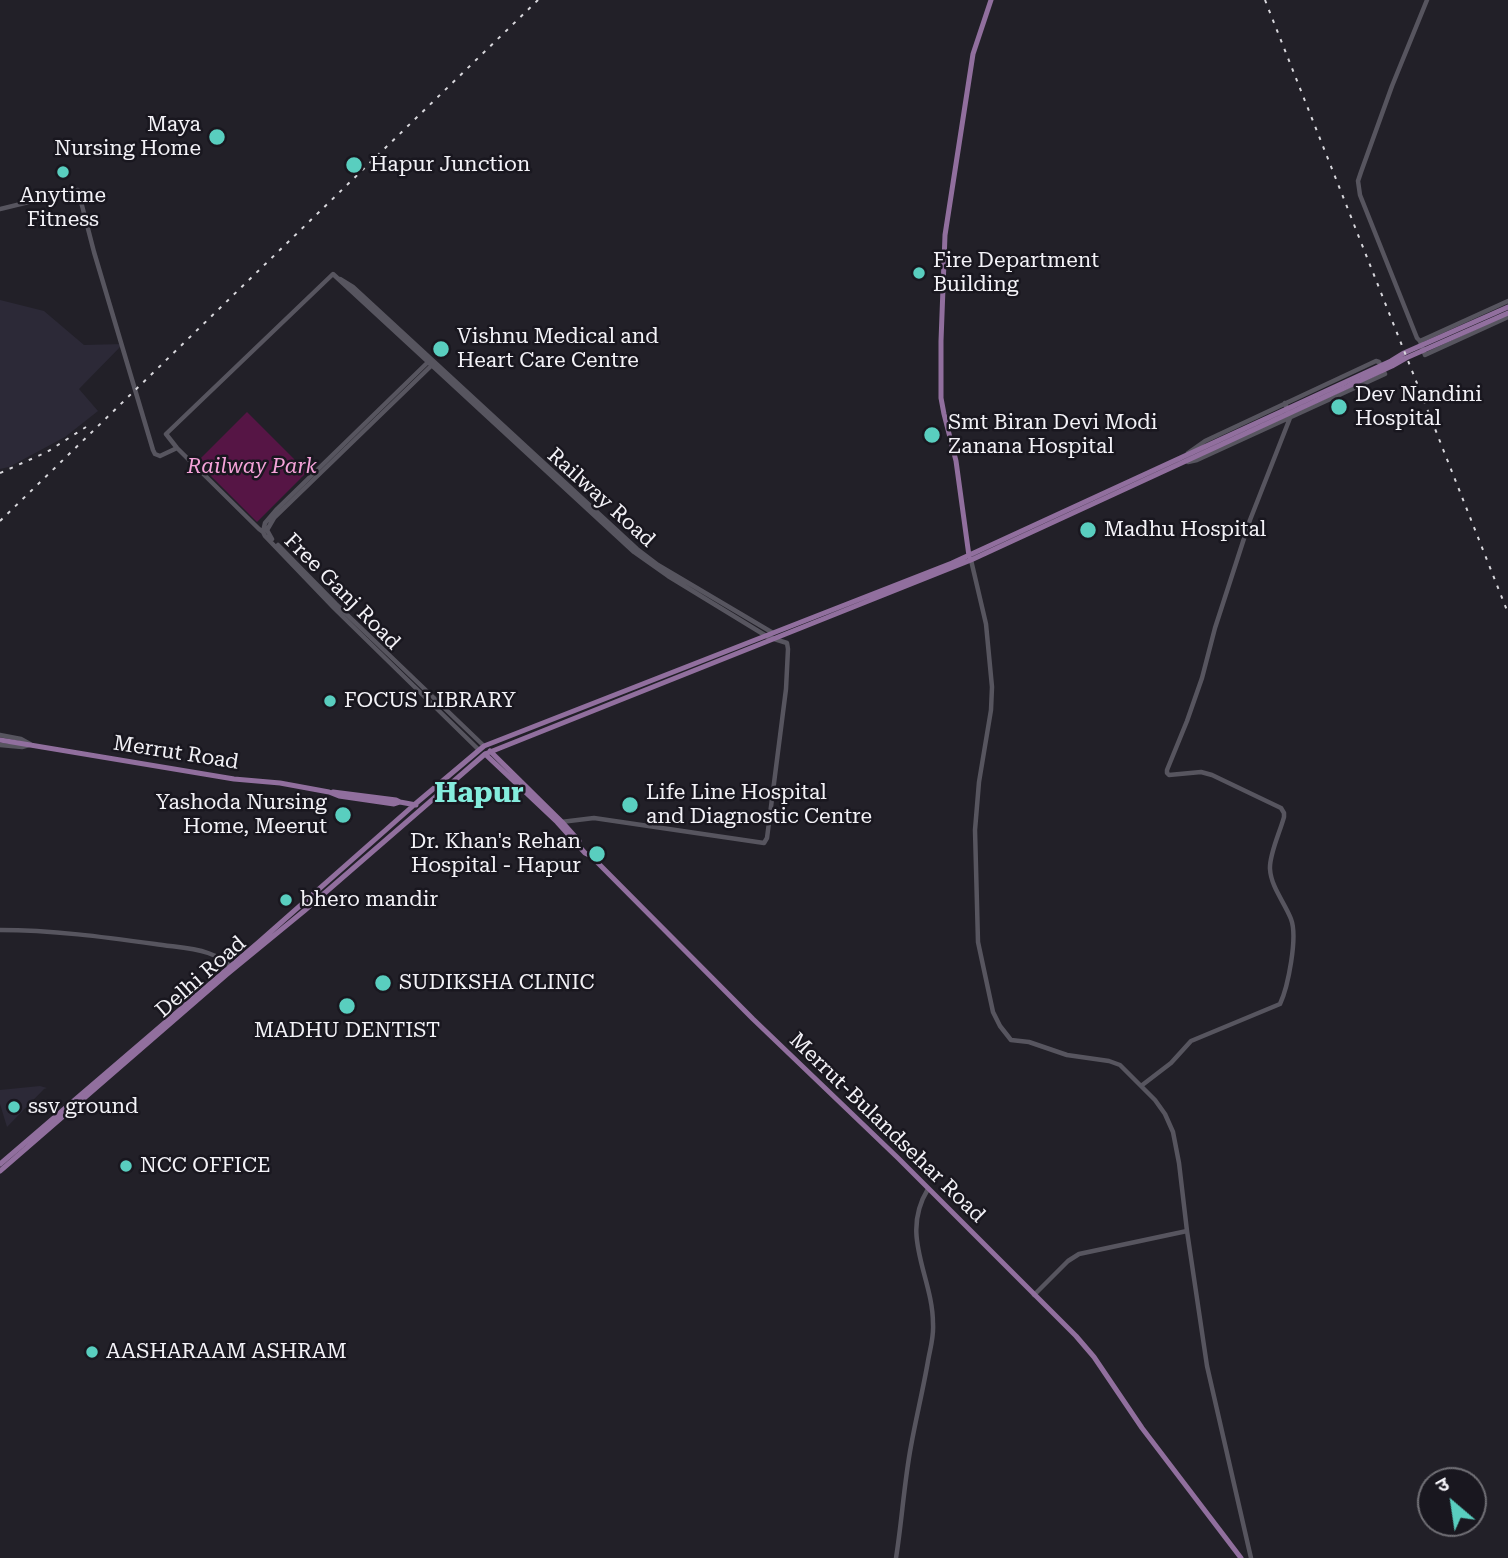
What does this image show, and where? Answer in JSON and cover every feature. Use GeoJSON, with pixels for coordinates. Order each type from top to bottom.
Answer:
{"type":"FeatureCollection","features":[{"type":"Feature","properties":{"kind":"main road"},"geometry":{"type":"LineString","coordinates":[[970,558],[956,461],[942,398],[943,266],[970,72],[979,32],[991,0]]}},
{"type":"Feature","properties":{"kind":"main road"},"geometry":{"type":"LineString","coordinates":[[1205,450],[1404,353],[1508,307]]}},
{"type":"Feature","properties":{"kind":"main road"},"geometry":{"type":"LineString","coordinates":[[485,751],[970,558],[1406,358],[1508,315]]}},
{"type":"Feature","properties":{"kind":"main road"},"geometry":{"type":"LineString","coordinates":[[448,781],[485,751],[775,636]]}},
{"type":"Feature","properties":{"kind":"main road","name":"Merrut Road"},"geometry":{"type":"LineString","coordinates":[[0,740],[234,779],[280,783],[339,796],[422,807]]}},
{"type":"Feature","properties":{"kind":"main road"},"geometry":{"type":"LineString","coordinates":[[485,751],[559,822]]}},
{"type":"Feature","properties":{"kind":"main road","name":"Delhi Road"},"geometry":{"type":"LineString","coordinates":[[314,898],[414,805],[448,781]]}},
{"type":"Feature","properties":{"kind":"main road","name":"Delhi Road"},"geometry":{"type":"LineString","coordinates":[[0,1164],[422,807],[448,781]]}},
{"type":"Feature","properties":{"kind":"main road","name":"Merrut-Bulandsehar Road"},"geometry":{"type":"LineString","coordinates":[[559,822],[753,1019],[1076,1336],[1241,1558]]}},
{"type":"Feature","properties":{"kind":"main road","name":"Delhi Road"},"geometry":{"type":"LineString","coordinates":[[0,1171],[154,1035]]}},
{"type":"Feature","properties":{"kind":"street"},"geometry":{"type":"LineString","coordinates":[[1427,0],[1388,96],[1358,181],[1358,188],[1425,355],[1508,315]]}},
{"type":"Feature","properties":{"kind":"street"},"geometry":{"type":"LineString","coordinates":[[0,209],[78,190],[155,454],[165,455],[177,448],[263,532]]}},
{"type":"Feature","properties":{"kind":"street","name":"Railway Road"},"geometry":{"type":"LineString","coordinates":[[177,448],[167,436],[167,432],[335,275],[642,558],[723,606],[768,637]]}},
{"type":"Feature","properties":{"kind":"street"},"geometry":{"type":"LineString","coordinates":[[1420,341],[1508,301]]}},
{"type":"Feature","properties":{"kind":"street"},"geometry":{"type":"LineString","coordinates":[[1376,361],[1385,374],[1197,460],[1176,463],[1205,441],[1376,361]]}},
{"type":"Feature","properties":{"kind":"street","name":"Free Ganj Road"},"geometry":{"type":"LineString","coordinates":[[431,363],[269,518],[263,532],[334,608],[485,751]]}},
{"type":"Feature","properties":{"kind":"street"},"geometry":{"type":"LineString","coordinates":[[1141,1086],[1167,1067],[1191,1041],[1273,1008],[1280,1004],[1283,997],[1294,935],[1290,918],[1270,871],[1284,817],[1283,810],[1212,775],[1201,772],[1169,775],[1167,770],[1202,678],[1249,523],[1290,418],[1285,403]]}},
{"type":"Feature","properties":{"kind":"street"},"geometry":{"type":"LineString","coordinates":[[320,470],[274,518],[268,527],[269,536],[485,751]]}},
{"type":"Feature","properties":{"kind":"street"},"geometry":{"type":"LineString","coordinates":[[970,558],[986,624],[992,677],[992,705],[979,782],[975,830],[978,942],[993,1012],[1011,1040],[1036,1043],[1067,1055],[1120,1065],[1160,1106],[1173,1132],[1180,1163],[1187,1231],[1210,1382],[1251,1558]]}},
{"type":"Feature","properties":{"kind":"street"},"geometry":{"type":"LineString","coordinates":[[559,822],[594,818],[764,843],[767,838],[788,646],[723,606]]}},
{"type":"Feature","properties":{"kind":"street"},"geometry":{"type":"LineString","coordinates":[[0,740],[21,739],[30,744]]}},
{"type":"Feature","properties":{"kind":"street"},"geometry":{"type":"LineString","coordinates":[[0,740],[22,747],[30,744]]}},
{"type":"Feature","properties":{"kind":"street"},"geometry":{"type":"LineString","coordinates":[[0,930],[124,939],[189,948],[213,955],[232,968]]}},
{"type":"Feature","properties":{"kind":"street"},"geometry":{"type":"LineString","coordinates":[[895,1558],[910,1449],[933,1327],[931,1300],[919,1260],[917,1243],[918,1210],[928,1189]]}},
{"type":"Feature","properties":{"kind":"street"},"geometry":{"type":"LineString","coordinates":[[1034,1295],[1068,1261],[1079,1254],[1187,1231]]}},
{"type":"Feature","properties":{"kind":"shaded area"},"geometry":{"type":"Polygon","coordinates":[[[0,300],[44,311],[84,345],[123,344],[79,389],[98,411],[65,437],[9,467],[0,469],[0,300]]]}},
{"type":"Feature","properties":{"kind":"shaded area","name":"ssv ground"},"geometry":{"type":"Polygon","coordinates":[[[40,1086],[47,1088],[7,1127],[0,1104],[0,1090],[40,1086]]]}},
{"type":"Feature","properties":{"kind":"green space","name":"Railway Park"},"geometry":{"type":"Polygon","coordinates":[[[247,412],[307,472],[257,522],[197,462],[247,412]]]}},
{"type":"Feature","properties":{"kind":"railway"},"geometry":{"type":"LineString","coordinates":[[0,521],[538,0]]}},
{"type":"Feature","properties":{"kind":"railway"},"geometry":{"type":"LineString","coordinates":[[1265,0],[1508,613]]}},
{"type":"Feature","properties":{"kind":"railway"},"geometry":{"type":"LineString","coordinates":[[0,473],[47,452],[86,427]]}},
{"type":"Feature","properties":{"kind":"place","name":"Maya Nursing Home"},"geometry":{"type":"Point","coordinates":[217,137]}},
{"type":"Feature","properties":{"kind":"place","name":"Hapur Junction"},"geometry":{"type":"Point","coordinates":[354,165]}},
{"type":"Feature","properties":{"kind":"place","name":"Anytime Fitness"},"geometry":{"type":"Point","coordinates":[63,172]}},
{"type":"Feature","properties":{"kind":"place","name":"Fire Department Building"},"geometry":{"type":"Point","coordinates":[919,273]}},
{"type":"Feature","properties":{"kind":"place","name":"Vishnu Medical and Heart Care Centre"},"geometry":{"type":"Point","coordinates":[441,349]}},
{"type":"Feature","properties":{"kind":"place","name":"Dev Nandini Hospital"},"geometry":{"type":"Point","coordinates":[1339,407]}},
{"type":"Feature","properties":{"kind":"place","name":"Smt Biran Devi Modi Zanana Hospital"},"geometry":{"type":"Point","coordinates":[932,435]}},
{"type":"Feature","properties":{"kind":"place","name":"Madhu Hospital"},"geometry":{"type":"Point","coordinates":[1088,530]}},
{"type":"Feature","properties":{"kind":"place","name":"FOCUS LIBRARY"},"geometry":{"type":"Point","coordinates":[330,701]}},
{"type":"Feature","properties":{"kind":"place","name":"Life Line Hospital and Diagnostic Centre"},"geometry":{"type":"Point","coordinates":[630,805]}},
{"type":"Feature","properties":{"kind":"place","name":"Yashoda Nursing Home, Meerut"},"geometry":{"type":"Point","coordinates":[343,815]}},
{"type":"Feature","properties":{"kind":"place","name":"Dr. Khan's Rehan Hospital - Hapur"},"geometry":{"type":"Point","coordinates":[597,854]}},
{"type":"Feature","properties":{"kind":"place","name":"bhero mandir"},"geometry":{"type":"Point","coordinates":[286,900]}},
{"type":"Feature","properties":{"kind":"place","name":"SUDIKSHA CLINIC"},"geometry":{"type":"Point","coordinates":[383,983]}},
{"type":"Feature","properties":{"kind":"place","name":"MADHU DENTIST"},"geometry":{"type":"Point","coordinates":[347,1006]}},
{"type":"Feature","properties":{"kind":"place","name":"ssv ground"},"geometry":{"type":"Point","coordinates":[14,1107]}},
{"type":"Feature","properties":{"kind":"place","name":"NCC OFFICE"},"geometry":{"type":"Point","coordinates":[126,1166]}},
{"type":"Feature","properties":{"kind":"place","name":"AASHARAAM ASHRAM"},"geometry":{"type":"Point","coordinates":[92,1352]}},
{"type":"Feature","properties":{"kind":"district","name":"Hapur"},"geometry":{"type":"Point","coordinates":[479,794]}}]}
